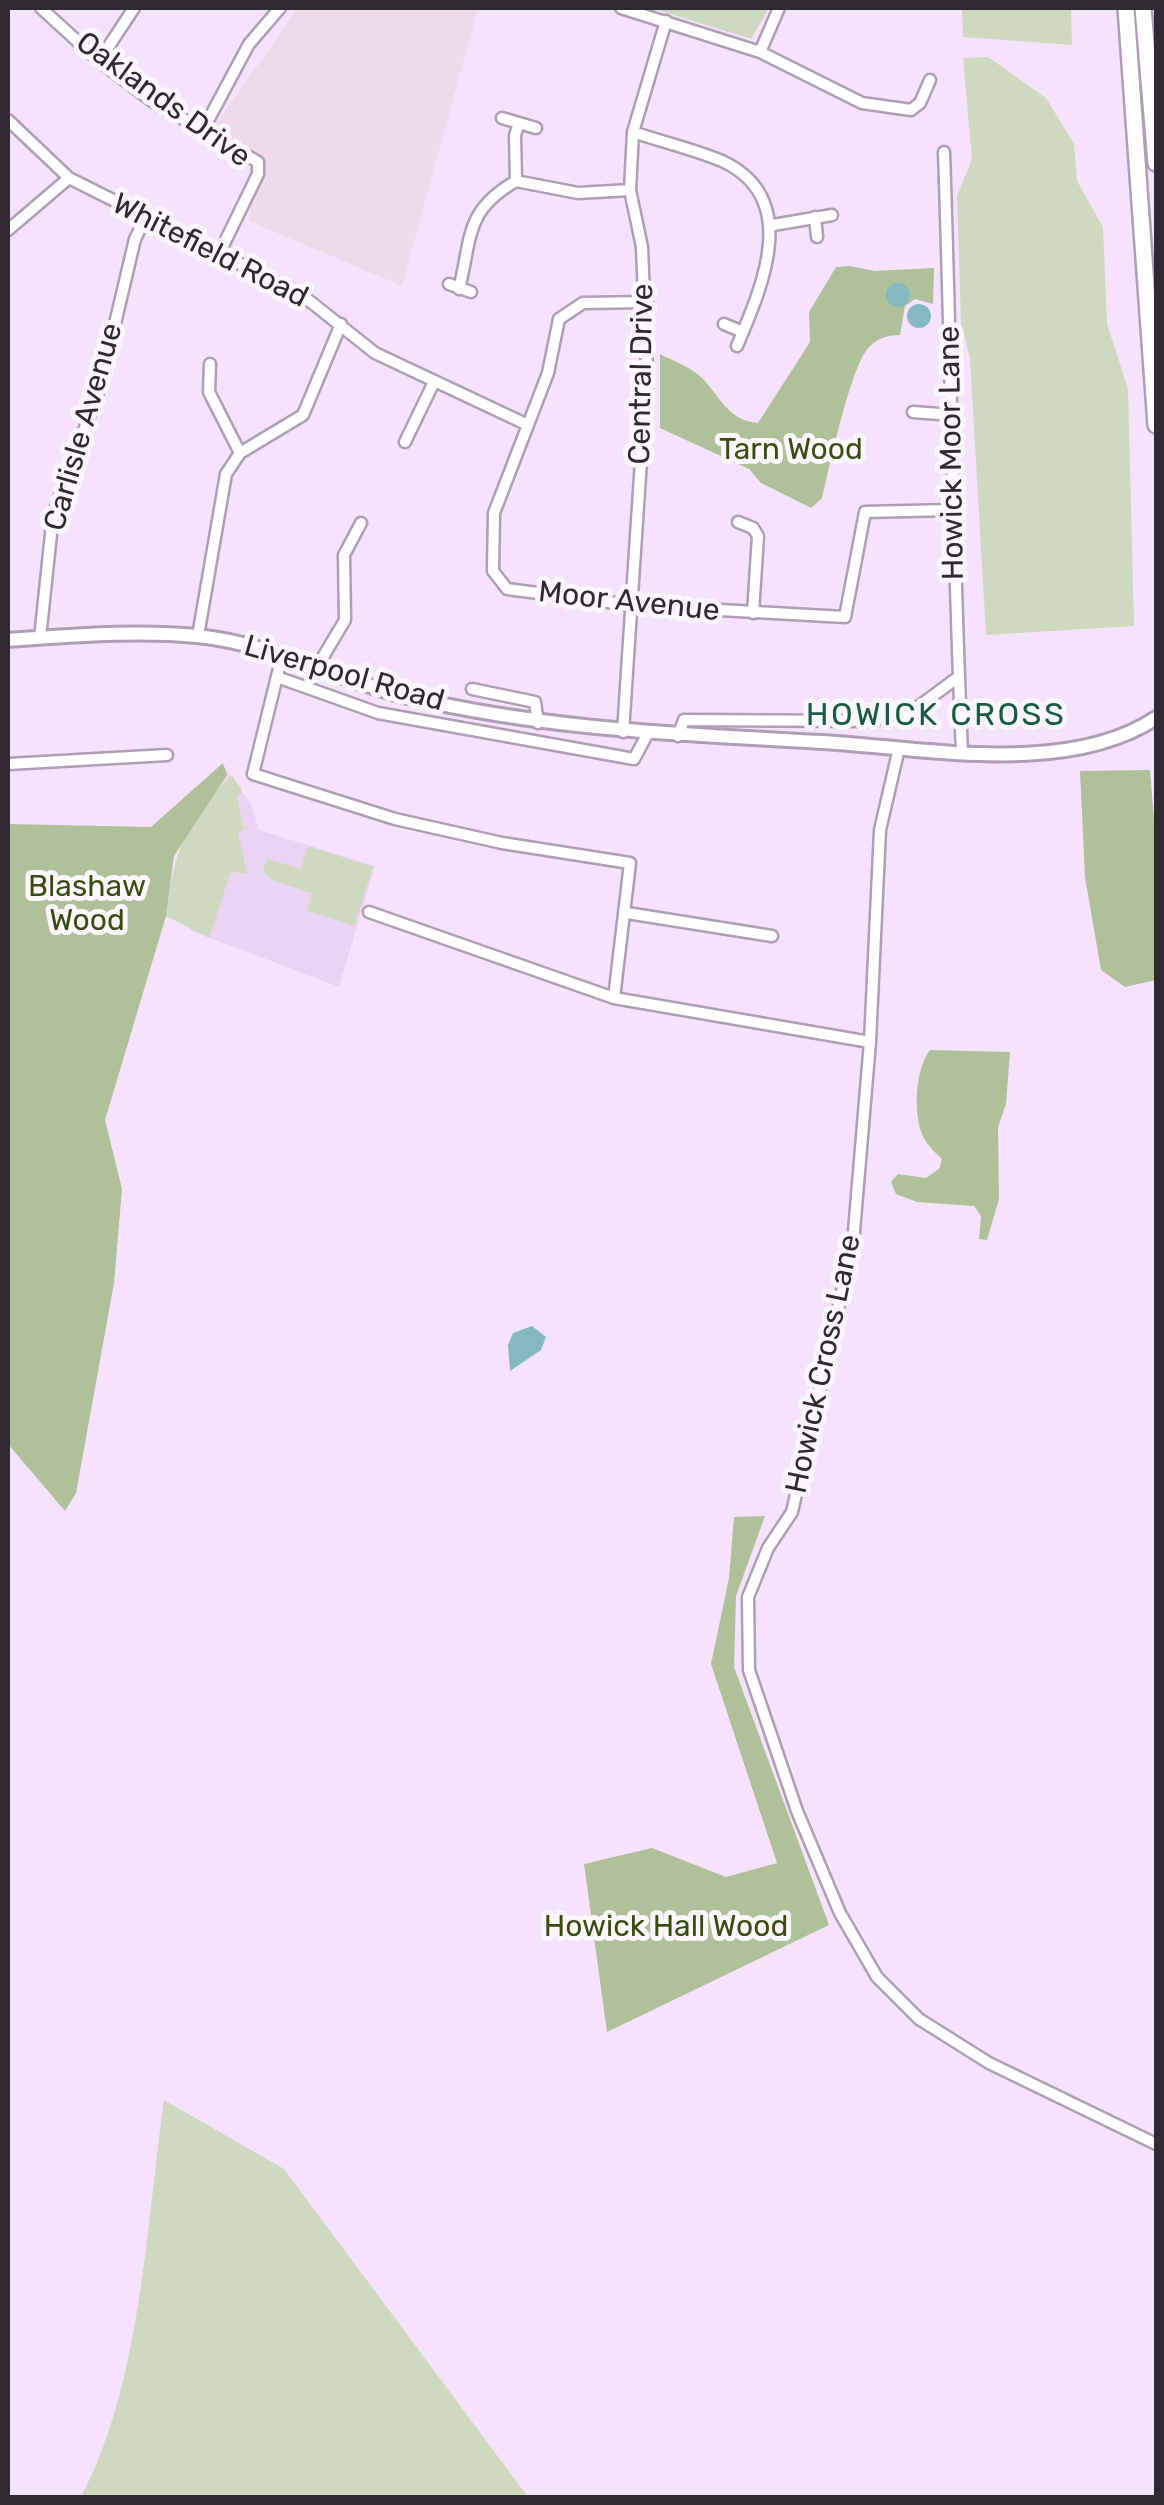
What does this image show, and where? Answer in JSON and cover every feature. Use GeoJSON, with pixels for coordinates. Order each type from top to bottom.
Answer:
{"type":"FeatureCollection","features":[{"type":"Feature","properties":{"kind":"highway"},"geometry":{"type":"LineString","coordinates":[[1126,8],[1156,425]]}},
{"type":"Feature","properties":{"kind":"highway"},"geometry":{"type":"LineString","coordinates":[[1143,8],[1156,163]]}},
{"type":"Feature","properties":{"kind":"street","name":"Oaklands Drive"},"geometry":{"type":"LineString","coordinates":[[41,8],[99,60],[258,162],[258,174],[218,256]]}},
{"type":"Feature","properties":{"kind":"street"},"geometry":{"type":"LineString","coordinates":[[99,60],[134,8]]}},
{"type":"Feature","properties":{"kind":"street"},"geometry":{"type":"LineString","coordinates":[[203,130],[249,44],[280,8]]}},
{"type":"Feature","properties":{"kind":"street"},"geometry":{"type":"LineString","coordinates":[[621,8],[760,52],[862,103],[911,110],[920,103],[930,80]]}},
{"type":"Feature","properties":{"kind":"street"},"geometry":{"type":"LineString","coordinates":[[760,52],[779,8]]}},
{"type":"Feature","properties":{"kind":"street","name":"Central Drive"},"geometry":{"type":"LineString","coordinates":[[623,733],[646,410],[647,302],[642,247],[630,190],[633,132],[666,20]]}},
{"type":"Feature","properties":{"kind":"street"},"geometry":{"type":"LineString","coordinates":[[502,118],[536,128]]}},
{"type":"Feature","properties":{"kind":"street","name":"Whitefield Road"},"geometry":{"type":"LineString","coordinates":[[8,120],[69,178],[302,295],[375,353],[528,425]]}},
{"type":"Feature","properties":{"kind":"street"},"geometry":{"type":"LineString","coordinates":[[516,182],[515,135],[519,124]]}},
{"type":"Feature","properties":{"kind":"street"},"geometry":{"type":"LineString","coordinates":[[633,132],[724,162],[751,183],[773,226],[737,346]]}},
{"type":"Feature","properties":{"kind":"street","name":"Howick Moor Lane"},"geometry":{"type":"LineString","coordinates":[[944,152],[953,415],[950,510],[962,752]]}},
{"type":"Feature","properties":{"kind":"street"},"geometry":{"type":"LineString","coordinates":[[8,230],[69,178]]}},
{"type":"Feature","properties":{"kind":"street"},"geometry":{"type":"LineString","coordinates":[[460,288],[467,239],[480,208],[516,182],[578,193],[630,190]]}},
{"type":"Feature","properties":{"kind":"street"},"geometry":{"type":"LineString","coordinates":[[773,226],[832,215]]}},
{"type":"Feature","properties":{"kind":"street"},"geometry":{"type":"LineString","coordinates":[[815,217],[817,237]]}},
{"type":"Feature","properties":{"kind":"street","name":"Carlisle Avenue"},"geometry":{"type":"LineString","coordinates":[[40,638],[53,515],[100,387],[135,239],[145,219]]}},
{"type":"Feature","properties":{"kind":"street","name":"Moor Avenue"},"geometry":{"type":"LineString","coordinates":[[647,302],[583,303],[576,298],[568,302],[560,319],[548,373],[494,513],[493,571],[507,589],[631,605],[845,618],[865,512],[950,510]]}},
{"type":"Feature","properties":{"kind":"street"},"geometry":{"type":"LineString","coordinates":[[198,636],[226,474],[240,453],[303,415],[341,324]]}},
{"type":"Feature","properties":{"kind":"street"},"geometry":{"type":"LineString","coordinates":[[724,324],[743,332]]}},
{"type":"Feature","properties":{"kind":"street"},"geometry":{"type":"LineString","coordinates":[[210,364],[209,392],[240,453]]}},
{"type":"Feature","properties":{"kind":"street"},"geometry":{"type":"LineString","coordinates":[[405,442],[434,382]]}},
{"type":"Feature","properties":{"kind":"street"},"geometry":{"type":"LineString","coordinates":[[912,412],[953,415]]}},
{"type":"Feature","properties":{"kind":"street"},"geometry":{"type":"LineString","coordinates":[[738,522],[753,528],[758,536],[753,613]]}},
{"type":"Feature","properties":{"kind":"street"},"geometry":{"type":"LineString","coordinates":[[317,667],[344,620],[341,577],[349,545],[362,523]]}},
{"type":"Feature","properties":{"kind":"street"},"geometry":{"type":"LineString","coordinates":[[336,539],[349,545]]}},
{"type":"Feature","properties":{"kind":"street","name":"Liverpool Road"},"geometry":{"type":"LineString","coordinates":[[8,640],[198,636],[282,656],[406,696],[538,723],[647,735],[962,752],[1082,748],[1118,739],[1156,718]]}},
{"type":"Feature","properties":{"kind":"street"},"geometry":{"type":"LineString","coordinates":[[282,656],[253,774],[395,819],[502,843],[624,860],[633,870],[614,998]]}},
{"type":"Feature","properties":{"kind":"street"},"geometry":{"type":"LineString","coordinates":[[276,677],[378,713],[579,752],[634,759],[647,735]]}},
{"type":"Feature","properties":{"kind":"street","name":"Liverpool Road"},"geometry":{"type":"LineString","coordinates":[[678,736],[684,720],[867,721],[911,712],[957,678]]}},
{"type":"Feature","properties":{"kind":"street"},"geometry":{"type":"LineString","coordinates":[[472,688],[535,702],[538,723]]}},
{"type":"Feature","properties":{"kind":"street","name":"Howick Cross Lane"},"geometry":{"type":"LineString","coordinates":[[899,748],[878,846],[870,1042],[853,1243],[792,1512],[768,1548],[748,1597],[749,1670],[797,1812],[840,1914],[877,1977],[919,2018],[989,2062],[1156,2144]]}},
{"type":"Feature","properties":{"kind":"street"},"geometry":{"type":"LineString","coordinates":[[8,764],[167,755]]}},
{"type":"Feature","properties":{"kind":"street"},"geometry":{"type":"LineString","coordinates":[[368,912],[614,998],[870,1042]]}},
{"type":"Feature","properties":{"kind":"street"},"geometry":{"type":"LineString","coordinates":[[627,913],[772,936]]}},
{"type":"Feature","properties":{"kind":"shaded area"},"geometry":{"type":"Polygon","coordinates":[[[298,8],[478,8],[402,286],[249,221],[256,156],[212,130],[298,8]]]}},
{"type":"Feature","properties":{"kind":"shaded area"},"geometry":{"type":"Polygon","coordinates":[[[651,8],[769,8],[751,39],[651,8]]]}},
{"type":"Feature","properties":{"kind":"shaded area"},"geometry":{"type":"Polygon","coordinates":[[[962,8],[1071,8],[1072,45],[963,37],[962,8]]]}},
{"type":"Feature","properties":{"kind":"shaded area"},"geometry":{"type":"Polygon","coordinates":[[[988,57],[1046,98],[1074,144],[1077,181],[1103,227],[1107,324],[1128,389],[1134,626],[986,635],[970,358],[961,324],[957,196],[972,159],[963,58],[988,57]]]}},
{"type":"Feature","properties":{"kind":"shaded area"},"geometry":{"type":"Polygon","coordinates":[[[898,283],[910,295],[898,307],[886,295],[898,283]]]}},
{"type":"Feature","properties":{"kind":"shaded area"},"geometry":{"type":"Polygon","coordinates":[[[919,304],[928,307],[928,325],[919,328],[910,325],[907,316],[910,307],[919,304]]]}},
{"type":"Feature","properties":{"kind":"shaded area"},"geometry":{"type":"Polygon","coordinates":[[[225,768],[251,804],[259,830],[375,866],[339,987],[190,930],[177,811],[225,768]]]}},
{"type":"Feature","properties":{"kind":"shaded area"},"geometry":{"type":"Polygon","coordinates":[[[232,775],[242,790],[237,797],[244,830],[238,832],[247,874],[231,871],[209,938],[166,916],[184,839],[202,809],[232,775]]]}},
{"type":"Feature","properties":{"kind":"shaded area"},"geometry":{"type":"Polygon","coordinates":[[[308,846],[373,867],[354,926],[307,911],[312,893],[274,881],[263,871],[267,859],[301,869],[308,846]]]}},
{"type":"Feature","properties":{"kind":"shaded area"},"geometry":{"type":"Polygon","coordinates":[[[532,1326],[546,1337],[541,1350],[510,1371],[508,1345],[513,1333],[532,1326]]]}},
{"type":"Feature","properties":{"kind":"shaded area"},"geometry":{"type":"Polygon","coordinates":[[[164,2100],[284,2169],[528,2497],[81,2497],[101,2453],[129,2355],[164,2100]]]}},
{"type":"Feature","properties":{"kind":"green space","name":"Tarn Wood"},"geometry":{"type":"Polygon","coordinates":[[[836,267],[875,271],[934,268],[933,304],[915,299],[905,306],[900,335],[877,341],[863,356],[822,498],[811,508],[761,483],[749,469],[660,428],[660,354],[699,375],[732,413],[758,423],[810,342],[809,312],[836,267]]]}},
{"type":"Feature","properties":{"kind":"green space","name":"Blashaw Wood"},"geometry":{"type":"Polygon","coordinates":[[[223,763],[227,775],[174,856],[166,916],[105,1120],[122,1189],[114,1283],[76,1493],[65,1511],[8,1444],[8,824],[151,827],[223,763]]]}},
{"type":"Feature","properties":{"kind":"green space"},"geometry":{"type":"Polygon","coordinates":[[[1150,770],[1156,845],[1156,980],[1125,987],[1101,970],[1085,877],[1080,771],[1150,770]]]}},
{"type":"Feature","properties":{"kind":"green space"},"geometry":{"type":"Polygon","coordinates":[[[930,1050],[1010,1052],[1006,1104],[998,1127],[999,1199],[987,1240],[979,1239],[981,1216],[974,1206],[917,1202],[896,1194],[891,1182],[898,1174],[926,1178],[939,1169],[942,1159],[925,1140],[918,1120],[918,1081],[930,1050]]]}},
{"type":"Feature","properties":{"kind":"green space","name":"Howick Hall Wood"},"geometry":{"type":"Polygon","coordinates":[[[765,1516],[736,1596],[734,1667],[829,1925],[607,2032],[584,1864],[652,1848],[726,1877],[777,1863],[711,1664],[729,1578],[734,1517],[765,1516]]]}},
{"type":"Feature","properties":{"kind":"district","name":"HOWICK CROSS"},"geometry":{"type":"Point","coordinates":[936,716]}}]}
